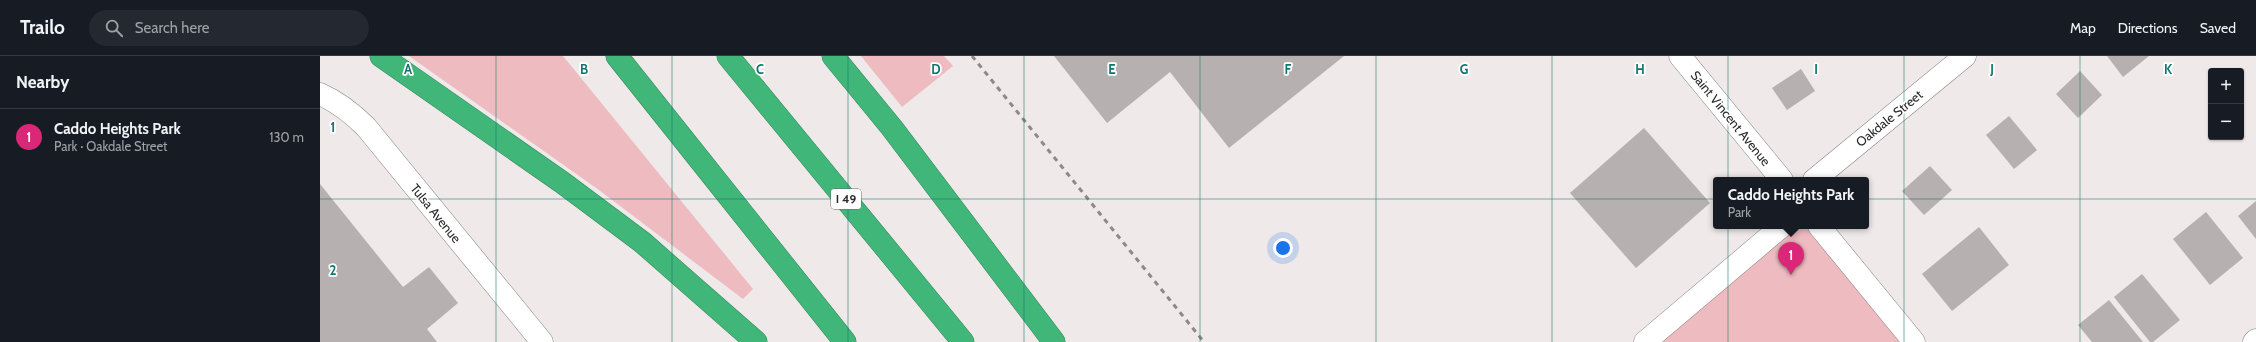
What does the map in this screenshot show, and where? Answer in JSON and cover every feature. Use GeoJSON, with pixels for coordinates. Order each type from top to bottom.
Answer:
{"type":"FeatureCollection","features":[{"type":"Feature","properties":{"kind":"highway"},"geometry":{"type":"LineString","coordinates":[[381,56],[563,183],[642,242],[756,342]]}},
{"type":"Feature","properties":{"kind":"highway"},"geometry":{"type":"LineString","coordinates":[[617,56],[845,342]]}},
{"type":"Feature","properties":{"kind":"highway","name":"I 49"},"geometry":{"type":"LineString","coordinates":[[728,56],[963,342]]}},
{"type":"Feature","properties":{"kind":"highway"},"geometry":{"type":"LineString","coordinates":[[833,56],[892,128],[1054,342]]}},
{"type":"Feature","properties":{"kind":"street","name":"Saint Vincent Avenue"},"geometry":{"type":"LineString","coordinates":[[1680,56],[1780,177]]}},
{"type":"Feature","properties":{"kind":"street","name":"Oakdale Street"},"geometry":{"type":"LineString","coordinates":[[1818,177],[1965,56]]}},
{"type":"Feature","properties":{"kind":"street","name":"Tulsa Avenue"},"geometry":{"type":"LineString","coordinates":[[320,94],[333,100],[350,112],[366,127],[542,342]]}},
{"type":"Feature","properties":{"kind":"street"},"geometry":{"type":"LineString","coordinates":[[1645,342],[1778,229]]}},
{"type":"Feature","properties":{"kind":"street"},"geometry":{"type":"LineString","coordinates":[[1821,229],[1914,342]]}},
{"type":"Feature","properties":{"kind":"shaded area"},"geometry":{"type":"Polygon","coordinates":[[[409,56],[563,56],[753,289],[743,299],[599,190],[409,56]]]}},
{"type":"Feature","properties":{"kind":"shaded area"},"geometry":{"type":"Polygon","coordinates":[[[861,56],[944,56],[953,66],[902,107],[861,56]]]}},
{"type":"Feature","properties":{"kind":"shaded area"},"geometry":{"type":"Polygon","coordinates":[[[1777,229],[1821,229],[1914,342],[1642,342],[1777,229]]]}},
{"type":"Feature","properties":{"kind":"building"},"geometry":{"type":"Polygon","coordinates":[[[1054,56],[1344,56],[1229,148],[1170,72],[1107,123],[1054,56]]]}},
{"type":"Feature","properties":{"kind":"building"},"geometry":{"type":"Polygon","coordinates":[[[2107,56],[2149,56],[2123,77],[2107,56]]]}},
{"type":"Feature","properties":{"kind":"building"},"geometry":{"type":"Polygon","coordinates":[[[1801,69],[1815,91],[1787,110],[1772,88],[1801,69]]]}},
{"type":"Feature","properties":{"kind":"building"},"geometry":{"type":"Polygon","coordinates":[[[2080,71],[2102,95],[2078,118],[2056,94],[2080,71]]]}},
{"type":"Feature","properties":{"kind":"building"},"geometry":{"type":"Polygon","coordinates":[[[2009,116],[2037,150],[2014,169],[1986,135],[2009,116]]]}},
{"type":"Feature","properties":{"kind":"building"},"geometry":{"type":"Polygon","coordinates":[[[1644,128],[1710,203],[1636,268],[1570,193],[1644,128]]]}},
{"type":"Feature","properties":{"kind":"building"},"geometry":{"type":"Polygon","coordinates":[[[1930,166],[1952,190],[1924,215],[1902,191],[1930,166]]]}},
{"type":"Feature","properties":{"kind":"building"},"geometry":{"type":"Polygon","coordinates":[[[320,184],[403,287],[429,267],[458,303],[427,329],[437,342],[320,342],[320,184]]]}},
{"type":"Feature","properties":{"kind":"building"},"geometry":{"type":"Polygon","coordinates":[[[2256,201],[2256,239],[2238,216],[2256,201]]]}},
{"type":"Feature","properties":{"kind":"building"},"geometry":{"type":"Polygon","coordinates":[[[2206,212],[2243,258],[2210,285],[2173,239],[2206,212]]]}},
{"type":"Feature","properties":{"kind":"building"},"geometry":{"type":"Polygon","coordinates":[[[1979,227],[2009,265],[1952,311],[1922,274],[1979,227]]]}},
{"type":"Feature","properties":{"kind":"building"},"geometry":{"type":"Polygon","coordinates":[[[2142,274],[2180,320],[2153,342],[2150,342],[2114,297],[2142,274]]]}},
{"type":"Feature","properties":{"kind":"building"},"geometry":{"type":"Polygon","coordinates":[[[2109,300],[2143,342],[2092,342],[2078,325],[2109,300]]]}},
{"type":"Feature","properties":{"kind":"railway"},"geometry":{"type":"LineString","coordinates":[[972,56],[1204,342]]}},
{"type":"Feature","properties":{"kind":"place","name":"Caddo Heights Park"},"geometry":{"type":"Point","coordinates":[1791,275]}}]}
